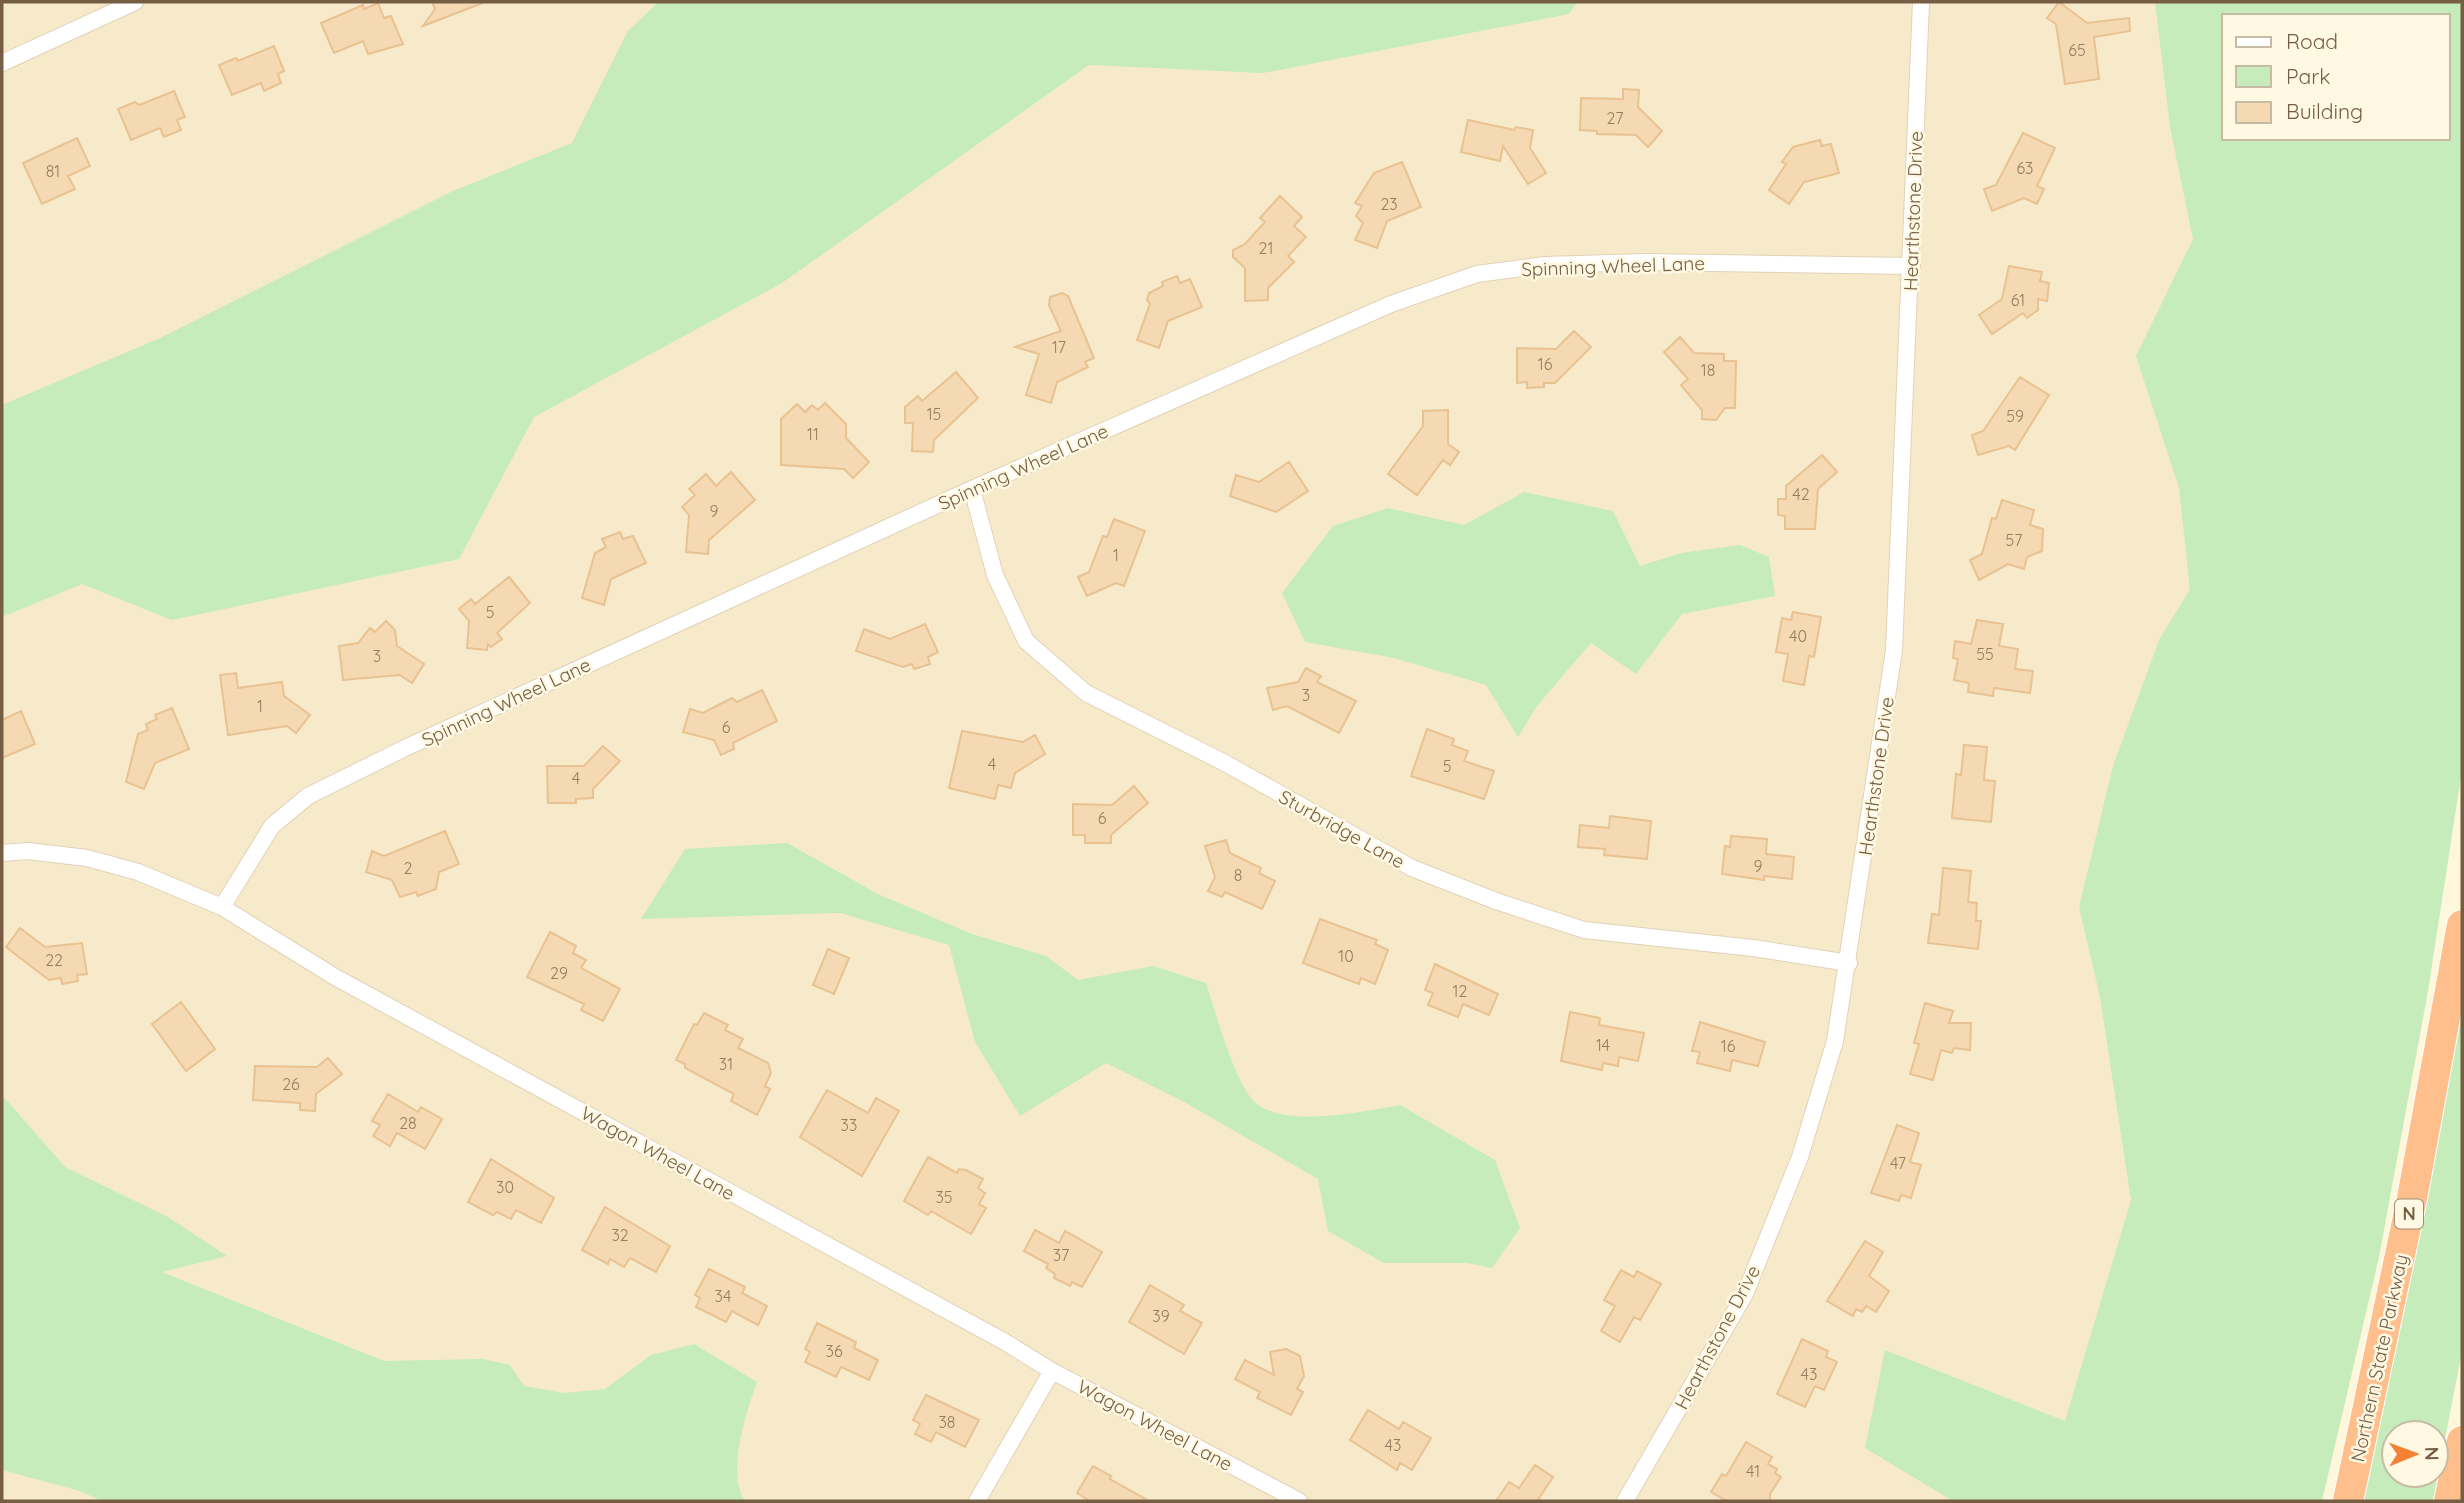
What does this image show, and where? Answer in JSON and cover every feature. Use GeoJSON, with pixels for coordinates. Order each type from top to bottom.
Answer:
{"type":"FeatureCollection","features":[{"type":"Feature","properties":{"kind":"highway","name":"Northern State Parkway"},"geometry":{"type":"LineString","coordinates":[[2348,1501],[2414,1186],[2462,925]]}},
{"type":"Feature","properties":{"kind":"highway"},"geometry":{"type":"LineString","coordinates":[[2449,1501],[2462,1441]]}},
{"type":"Feature","properties":{"kind":"street"},"geometry":{"type":"LineString","coordinates":[[94,2],[101,17]]}},
{"type":"Feature","properties":{"kind":"street"},"geometry":{"type":"LineString","coordinates":[[2,63],[135,2]]}},
{"type":"Feature","properties":{"kind":"street","name":"Hearthstone Drive"},"geometry":{"type":"LineString","coordinates":[[1625,1501],[1745,1294],[1800,1157],[1836,1041],[1894,650],[1921,2]]}},
{"type":"Feature","properties":{"kind":"street","name":"Spinning Wheel Lane"},"geometry":{"type":"LineString","coordinates":[[222,907],[272,826],[308,796],[405,748],[972,489],[1391,304],[1477,274],[1545,265],[1645,261],[1912,266]]}},
{"type":"Feature","properties":{"kind":"street","name":"Sturbridge Lane"},"geometry":{"type":"LineString","coordinates":[[972,489],[995,575],[1026,641],[1086,692],[1225,764],[1412,867],[1496,901],[1584,930],[1655,940],[1753,948],[1849,963]]}},
{"type":"Feature","properties":{"kind":"street","name":"Wagon Wheel Lane"},"geometry":{"type":"LineString","coordinates":[[2,853],[28,851],[87,858],[138,872],[222,907],[335,976],[1004,1342],[1052,1371],[1299,1501]]}},
{"type":"Feature","properties":{"kind":"street"},"geometry":{"type":"LineString","coordinates":[[977,1501],[1052,1371]]}},
{"type":"Feature","properties":{"kind":"shaded area"},"geometry":{"type":"Polygon","coordinates":[[[2,2],[2209,2],[2204,1164],[2085,1501],[455,1501],[2,1256],[2,2]]]}},
{"type":"Feature","properties":{"kind":"shaded area"},"geometry":{"type":"Polygon","coordinates":[[[2,1404],[176,1501],[2,1501],[2,1404]]]}},
{"type":"Feature","properties":{"kind":"green space"},"geometry":{"type":"Polygon","coordinates":[[[658,2],[1577,2],[1569,14],[1263,73],[1089,65],[782,283],[534,417],[459,559],[172,620],[82,584],[2,617],[2,405],[160,338],[453,191],[572,143],[628,31],[658,2]]]}},
{"type":"Feature","properties":{"kind":"green space"},"geometry":{"type":"Polygon","coordinates":[[[2155,2],[2462,2],[2462,770],[2428,991],[2379,1257],[2322,1501],[1953,1501],[1865,1448],[1885,1350],[2065,1421],[2131,1200],[2100,997],[2079,907],[2113,766],[2159,640],[2190,589],[2179,488],[2136,356],[2193,239],[2170,127],[2155,2]]]}},
{"type":"Feature","properties":{"kind":"green space"},"geometry":{"type":"Polygon","coordinates":[[[1524,492],[1613,511],[1640,566],[1681,553],[1740,545],[1769,557],[1775,596],[1682,614],[1636,674],[1591,643],[1537,706],[1518,737],[1486,685],[1394,658],[1305,642],[1282,593],[1333,526],[1388,508],[1464,525],[1524,492]]]}},
{"type":"Feature","properties":{"kind":"green space"},"geometry":{"type":"Polygon","coordinates":[[[787,843],[878,894],[972,934],[1046,956],[1078,980],[1153,966],[1206,983],[1237,1074],[1251,1098],[1263,1108],[1280,1114],[1322,1116],[1400,1105],[1495,1160],[1520,1228],[1492,1268],[1467,1263],[1384,1263],[1328,1231],[1318,1179],[1186,1103],[1106,1063],[1020,1116],[975,1042],[949,945],[840,913],[641,919],[685,849],[787,843]]]}},
{"type":"Feature","properties":{"kind":"green space"},"geometry":{"type":"Polygon","coordinates":[[[2462,987],[2462,1351],[2449,1419],[2380,1419],[2380,1489],[2435,1489],[2433,1501],[2355,1501],[2462,987]]]}},
{"type":"Feature","properties":{"kind":"green space"},"geometry":{"type":"Polygon","coordinates":[[[2,1095],[65,1167],[168,1217],[227,1256],[162,1272],[384,1361],[483,1359],[510,1365],[524,1386],[564,1393],[605,1389],[651,1355],[694,1344],[757,1382],[743,1426],[738,1459],[737,1475],[745,1501],[102,1501],[80,1491],[2,1470],[2,1095]]]}},
{"type":"Feature","properties":{"kind":"building"},"geometry":{"type":"Polygon","coordinates":[[[432,2],[485,2],[423,26],[435,9],[432,2]]]}},
{"type":"Feature","properties":{"kind":"building"},"geometry":{"type":"Polygon","coordinates":[[[2059,2],[2087,23],[2129,18],[2130,31],[2094,37],[2099,79],[2065,84],[2056,24],[2047,18],[2059,2]]]}},
{"type":"Feature","properties":{"kind":"building"},"geometry":{"type":"Polygon","coordinates":[[[378,3],[384,18],[391,16],[403,44],[368,54],[363,41],[334,53],[321,23],[363,5],[364,9],[378,3]]]}},
{"type":"Feature","properties":{"kind":"building"},"geometry":{"type":"Polygon","coordinates":[[[274,46],[284,71],[278,74],[281,83],[264,91],[261,83],[232,95],[219,65],[236,58],[238,61],[274,46]]]}},
{"type":"Feature","properties":{"kind":"building"},"geometry":{"type":"Polygon","coordinates":[[[1623,89],[1639,90],[1638,107],[1662,131],[1648,147],[1636,135],[1597,134],[1597,131],[1580,130],[1581,98],[1623,99],[1623,89]]]}},
{"type":"Feature","properties":{"kind":"building"},"geometry":{"type":"Polygon","coordinates":[[[174,91],[185,117],[177,120],[181,130],[164,137],[160,128],[131,140],[118,109],[135,102],[139,105],[174,91]]]}},
{"type":"Feature","properties":{"kind":"building"},"geometry":{"type":"Polygon","coordinates":[[[1468,120],[1514,130],[1516,127],[1533,130],[1530,148],[1546,173],[1528,184],[1503,146],[1500,161],[1461,152],[1468,120]]]}},
{"type":"Feature","properties":{"kind":"building"},"geometry":{"type":"Polygon","coordinates":[[[2023,133],[2055,148],[2037,186],[2044,189],[2037,204],[2024,198],[1992,211],[1984,189],[1996,185],[2023,133]]]}},
{"type":"Feature","properties":{"kind":"building"},"geometry":{"type":"Polygon","coordinates":[[[77,138],[90,166],[68,176],[75,189],[42,204],[23,163],[77,138]]]}},
{"type":"Feature","properties":{"kind":"building"},"geometry":{"type":"Polygon","coordinates":[[[1820,140],[1822,146],[1831,144],[1839,173],[1804,182],[1789,204],[1769,190],[1786,164],[1782,162],[1793,147],[1820,140]]]}},
{"type":"Feature","properties":{"kind":"building"},"geometry":{"type":"Polygon","coordinates":[[[1402,162],[1421,207],[1387,221],[1377,248],[1355,240],[1363,223],[1356,216],[1362,206],[1355,203],[1374,173],[1402,162]]]}},
{"type":"Feature","properties":{"kind":"building"},"geometry":{"type":"Polygon","coordinates":[[[1280,196],[1302,217],[1294,226],[1306,237],[1288,256],[1294,262],[1268,288],[1268,300],[1245,301],[1245,268],[1233,257],[1233,250],[1245,244],[1265,222],[1260,218],[1280,196]]]}},
{"type":"Feature","properties":{"kind":"building"},"geometry":{"type":"Polygon","coordinates":[[[2009,266],[2042,272],[2040,281],[2049,283],[2047,301],[2038,299],[2038,310],[2027,318],[2023,313],[1992,334],[1979,315],[2002,299],[2009,266]]]}},
{"type":"Feature","properties":{"kind":"building"},"geometry":{"type":"Polygon","coordinates":[[[1177,276],[1180,283],[1190,279],[1202,307],[1168,321],[1159,348],[1137,340],[1150,304],[1147,300],[1149,293],[1163,286],[1162,282],[1177,276]]]}},
{"type":"Feature","properties":{"kind":"building"},"geometry":{"type":"Polygon","coordinates":[[[1062,293],[1068,296],[1094,358],[1085,362],[1088,367],[1057,382],[1051,403],[1026,395],[1039,354],[1015,347],[1061,331],[1049,305],[1050,297],[1062,293]]]}},
{"type":"Feature","properties":{"kind":"building"},"geometry":{"type":"Polygon","coordinates":[[[1574,331],[1591,347],[1555,383],[1527,388],[1527,382],[1517,383],[1517,348],[1556,349],[1574,331]]]}},
{"type":"Feature","properties":{"kind":"building"},"geometry":{"type":"Polygon","coordinates":[[[1680,337],[1694,353],[1724,354],[1724,361],[1736,361],[1735,408],[1725,408],[1716,420],[1702,419],[1702,410],[1681,385],[1688,379],[1664,352],[1680,337]]]}},
{"type":"Feature","properties":{"kind":"building"},"geometry":{"type":"Polygon","coordinates":[[[956,372],[978,398],[934,440],[933,452],[912,451],[913,423],[905,423],[905,407],[918,396],[922,401],[956,372]]]}},
{"type":"Feature","properties":{"kind":"building"},"geometry":{"type":"Polygon","coordinates":[[[2020,377],[2049,395],[2015,450],[2009,446],[1978,455],[1972,435],[1983,431],[2020,377]]]}},
{"type":"Feature","properties":{"kind":"building"},"geometry":{"type":"Polygon","coordinates":[[[825,403],[846,424],[846,438],[869,462],[853,478],[844,469],[781,465],[781,419],[797,404],[805,412],[812,405],[818,410],[825,403]]]}},
{"type":"Feature","properties":{"kind":"building"},"geometry":{"type":"Polygon","coordinates":[[[1448,410],[1448,444],[1459,452],[1450,465],[1443,460],[1417,495],[1388,474],[1423,426],[1423,411],[1448,410]]]}},
{"type":"Feature","properties":{"kind":"building"},"geometry":{"type":"Polygon","coordinates":[[[1822,455],[1837,472],[1818,489],[1815,529],[1785,529],[1785,516],[1778,515],[1778,499],[1786,499],[1786,486],[1822,455]]]}},
{"type":"Feature","properties":{"kind":"building"},"geometry":{"type":"Polygon","coordinates":[[[1289,462],[1308,491],[1276,512],[1230,496],[1236,475],[1259,482],[1289,462]]]}},
{"type":"Feature","properties":{"kind":"building"},"geometry":{"type":"Polygon","coordinates":[[[731,472],[755,500],[709,540],[708,554],[686,552],[689,515],[682,507],[695,495],[689,489],[706,474],[716,486],[731,472]]]}},
{"type":"Feature","properties":{"kind":"building"},"geometry":{"type":"Polygon","coordinates":[[[2002,500],[2034,510],[2030,525],[2043,529],[2042,551],[2027,557],[2024,569],[2008,564],[1979,580],[1970,560],[1982,554],[1992,518],[1996,519],[2002,500]]]}},
{"type":"Feature","properties":{"kind":"building"},"geometry":{"type":"Polygon","coordinates":[[[1114,519],[1145,531],[1124,586],[1116,583],[1087,596],[1078,577],[1089,572],[1103,536],[1107,537],[1114,519]]]}},
{"type":"Feature","properties":{"kind":"building"},"geometry":{"type":"Polygon","coordinates":[[[620,532],[623,539],[633,536],[646,563],[611,579],[604,605],[582,598],[595,553],[606,547],[602,539],[620,532]]]}},
{"type":"Feature","properties":{"kind":"building"},"geometry":{"type":"Polygon","coordinates":[[[509,577],[530,603],[497,633],[502,639],[491,647],[488,644],[487,650],[467,648],[469,621],[459,609],[471,599],[475,604],[509,577]]]}},
{"type":"Feature","properties":{"kind":"building"},"geometry":{"type":"Polygon","coordinates":[[[1793,612],[1821,617],[1814,657],[1809,656],[1804,685],[1783,681],[1788,654],[1776,652],[1782,618],[1791,620],[1793,612]]]}},
{"type":"Feature","properties":{"kind":"building"},"geometry":{"type":"Polygon","coordinates":[[[1977,620],[2003,624],[1999,646],[2018,649],[2015,669],[2033,671],[2030,693],[1994,688],[1993,696],[1968,692],[1969,683],[1954,680],[1958,659],[1953,658],[1955,641],[1971,644],[1977,620]]]}},
{"type":"Feature","properties":{"kind":"building"},"geometry":{"type":"Polygon","coordinates":[[[386,621],[395,630],[397,646],[424,664],[412,683],[400,675],[343,680],[339,646],[358,643],[370,628],[375,632],[386,621]]]}},
{"type":"Feature","properties":{"kind":"building"},"geometry":{"type":"Polygon","coordinates":[[[925,624],[938,652],[928,657],[930,664],[914,669],[912,664],[903,667],[856,651],[864,629],[890,639],[925,624]]]}},
{"type":"Feature","properties":{"kind":"building"},"geometry":{"type":"Polygon","coordinates":[[[1306,668],[1321,676],[1317,682],[1356,701],[1339,733],[1287,706],[1273,710],[1267,688],[1298,682],[1306,668]]]}},
{"type":"Feature","properties":{"kind":"building"},"geometry":{"type":"Polygon","coordinates":[[[236,673],[238,688],[282,682],[284,696],[310,715],[296,733],[287,726],[228,735],[220,675],[236,673]]]}},
{"type":"Feature","properties":{"kind":"building"},"geometry":{"type":"Polygon","coordinates":[[[762,690],[777,721],[733,743],[734,749],[721,755],[714,740],[683,732],[690,709],[703,713],[732,698],[737,702],[762,690]]]}},
{"type":"Feature","properties":{"kind":"building"},"geometry":{"type":"Polygon","coordinates":[[[172,708],[189,749],[155,763],[144,789],[126,782],[138,734],[148,730],[146,724],[157,719],[155,715],[172,708]]]}},
{"type":"Feature","properties":{"kind":"building"},"geometry":{"type":"Polygon","coordinates":[[[21,711],[35,744],[2,758],[2,720],[21,711]]]}},
{"type":"Feature","properties":{"kind":"building"},"geometry":{"type":"Polygon","coordinates":[[[1427,729],[1454,739],[1452,745],[1468,751],[1464,761],[1494,771],[1484,799],[1411,776],[1427,729]]]}},
{"type":"Feature","properties":{"kind":"building"},"geometry":{"type":"Polygon","coordinates":[[[962,731],[1023,742],[1035,735],[1045,754],[1015,773],[1011,788],[998,785],[995,799],[949,788],[962,731]]]}},
{"type":"Feature","properties":{"kind":"building"},"geometry":{"type":"Polygon","coordinates":[[[1964,745],[1987,747],[1984,780],[1995,781],[1991,822],[1952,818],[1956,774],[1961,775],[1964,745]]]}},
{"type":"Feature","properties":{"kind":"building"},"geometry":{"type":"Polygon","coordinates":[[[603,746],[620,761],[593,789],[593,798],[576,799],[576,803],[548,803],[547,766],[584,766],[603,746]]]}},
{"type":"Feature","properties":{"kind":"building"},"geometry":{"type":"Polygon","coordinates":[[[1134,786],[1148,803],[1111,835],[1111,843],[1085,843],[1085,835],[1073,835],[1073,804],[1112,805],[1134,786]]]}},
{"type":"Feature","properties":{"kind":"building"},"geometry":{"type":"Polygon","coordinates":[[[1610,816],[1651,821],[1647,859],[1604,855],[1605,849],[1578,847],[1580,825],[1609,828],[1610,816]]]}},
{"type":"Feature","properties":{"kind":"building"},"geometry":{"type":"Polygon","coordinates":[[[445,831],[459,864],[439,872],[436,889],[418,896],[416,892],[400,897],[392,880],[366,872],[372,851],[384,856],[445,831]]]}},
{"type":"Feature","properties":{"kind":"building"},"geometry":{"type":"Polygon","coordinates":[[[1731,836],[1767,839],[1766,854],[1794,857],[1792,879],[1764,876],[1764,880],[1722,874],[1725,846],[1730,847],[1731,836]]]}},
{"type":"Feature","properties":{"kind":"building"},"geometry":{"type":"Polygon","coordinates":[[[1226,840],[1230,853],[1261,868],[1259,873],[1275,881],[1262,909],[1225,892],[1222,897],[1208,891],[1215,877],[1205,846],[1226,840]]]}},
{"type":"Feature","properties":{"kind":"building"},"geometry":{"type":"Polygon","coordinates":[[[1943,868],[1971,871],[1968,902],[1977,903],[1976,921],[1981,921],[1978,949],[1928,943],[1932,914],[1939,915],[1943,868]]]}},
{"type":"Feature","properties":{"kind":"building"},"geometry":{"type":"Polygon","coordinates":[[[1320,919],[1377,940],[1375,944],[1388,950],[1375,984],[1361,978],[1359,984],[1303,963],[1320,919]]]}},
{"type":"Feature","properties":{"kind":"building"},"geometry":{"type":"Polygon","coordinates":[[[20,928],[45,947],[82,943],[87,974],[77,975],[78,981],[62,984],[61,978],[49,980],[6,947],[20,928]]]}},
{"type":"Feature","properties":{"kind":"building"},"geometry":{"type":"Polygon","coordinates":[[[550,932],[576,946],[573,953],[586,960],[581,968],[620,989],[603,1021],[581,1010],[584,1004],[527,977],[550,932]]]}},
{"type":"Feature","properties":{"kind":"building"},"geometry":{"type":"Polygon","coordinates":[[[828,949],[849,958],[834,994],[813,985],[828,949]]]}},
{"type":"Feature","properties":{"kind":"building"},"geometry":{"type":"Polygon","coordinates":[[[1435,964],[1498,994],[1489,1015],[1463,1004],[1458,1017],[1428,1005],[1433,993],[1425,990],[1435,964]]]}},
{"type":"Feature","properties":{"kind":"building"},"geometry":{"type":"Polygon","coordinates":[[[181,1002],[215,1049],[186,1071],[152,1024],[181,1002]]]}},
{"type":"Feature","properties":{"kind":"building"},"geometry":{"type":"Polygon","coordinates":[[[1925,1003],[1953,1011],[1949,1023],[1971,1023],[1970,1050],[1954,1048],[1952,1053],[1941,1050],[1933,1080],[1910,1074],[1919,1044],[1914,1043],[1925,1003]]]}},
{"type":"Feature","properties":{"kind":"building"},"geometry":{"type":"Polygon","coordinates":[[[1570,1012],[1600,1018],[1599,1025],[1644,1033],[1638,1061],[1619,1057],[1618,1066],[1603,1063],[1602,1070],[1561,1061],[1570,1012]]]}},
{"type":"Feature","properties":{"kind":"building"},"geometry":{"type":"Polygon","coordinates":[[[704,1013],[728,1025],[725,1030],[743,1039],[738,1048],[768,1063],[771,1073],[765,1086],[770,1089],[757,1115],[731,1101],[734,1094],[685,1068],[685,1064],[676,1060],[694,1024],[697,1025],[704,1013]]]}},
{"type":"Feature","properties":{"kind":"building"},"geometry":{"type":"Polygon","coordinates":[[[1700,1022],[1765,1042],[1758,1066],[1732,1060],[1730,1071],[1697,1063],[1700,1052],[1692,1051],[1700,1022]]]}},
{"type":"Feature","properties":{"kind":"building"},"geometry":{"type":"Polygon","coordinates":[[[328,1058],[342,1074],[316,1094],[315,1111],[300,1110],[300,1103],[253,1100],[255,1066],[317,1067],[328,1058]]]}},
{"type":"Feature","properties":{"kind":"building"},"geometry":{"type":"Polygon","coordinates":[[[827,1090],[868,1113],[876,1098],[899,1111],[862,1176],[800,1137],[827,1090]]]}},
{"type":"Feature","properties":{"kind":"building"},"geometry":{"type":"Polygon","coordinates":[[[388,1094],[418,1112],[421,1107],[442,1119],[425,1149],[397,1133],[390,1146],[373,1136],[380,1125],[372,1121],[388,1094]]]}},
{"type":"Feature","properties":{"kind":"building"},"geometry":{"type":"Polygon","coordinates":[[[1897,1125],[1919,1133],[1910,1162],[1921,1165],[1911,1198],[1901,1195],[1899,1201],[1871,1193],[1897,1125]]]}},
{"type":"Feature","properties":{"kind":"building"},"geometry":{"type":"Polygon","coordinates":[[[928,1157],[957,1173],[959,1169],[966,1170],[983,1179],[978,1188],[985,1193],[979,1204],[986,1208],[971,1234],[931,1211],[928,1215],[904,1201],[928,1157]]]}},
{"type":"Feature","properties":{"kind":"building"},"geometry":{"type":"Polygon","coordinates":[[[491,1159],[554,1198],[541,1223],[516,1210],[511,1219],[497,1212],[493,1215],[468,1202],[491,1159]]]}},
{"type":"Feature","properties":{"kind":"building"},"geometry":{"type":"Polygon","coordinates":[[[605,1207],[670,1246],[656,1272],[630,1258],[624,1267],[610,1259],[608,1264],[582,1250],[605,1207]]]}},
{"type":"Feature","properties":{"kind":"building"},"geometry":{"type":"Polygon","coordinates":[[[1035,1230],[1059,1243],[1065,1231],[1102,1252],[1082,1287],[1072,1282],[1070,1286],[1054,1278],[1055,1274],[1046,1268],[1048,1264],[1024,1251],[1035,1230]]]}},
{"type":"Feature","properties":{"kind":"building"},"geometry":{"type":"Polygon","coordinates":[[[1865,1241],[1883,1252],[1869,1276],[1889,1291],[1876,1312],[1866,1306],[1862,1312],[1856,1309],[1853,1316],[1827,1301],[1865,1241]]]}},
{"type":"Feature","properties":{"kind":"building"},"geometry":{"type":"Polygon","coordinates":[[[709,1269],[745,1287],[742,1293],[767,1306],[758,1325],[732,1311],[726,1322],[696,1307],[700,1298],[695,1295],[709,1269]]]}},
{"type":"Feature","properties":{"kind":"building"},"geometry":{"type":"Polygon","coordinates":[[[1621,1270],[1634,1277],[1637,1271],[1661,1284],[1640,1320],[1634,1317],[1620,1342],[1601,1331],[1615,1306],[1604,1300],[1621,1270]]]}},
{"type":"Feature","properties":{"kind":"building"},"geometry":{"type":"Polygon","coordinates":[[[1150,1285],[1184,1305],[1180,1311],[1202,1323],[1184,1354],[1129,1322],[1150,1285]]]}},
{"type":"Feature","properties":{"kind":"building"},"geometry":{"type":"Polygon","coordinates":[[[817,1323],[856,1342],[854,1348],[878,1360],[869,1380],[841,1367],[836,1377],[805,1362],[810,1352],[805,1349],[817,1323]]]}},
{"type":"Feature","properties":{"kind":"building"},"geometry":{"type":"Polygon","coordinates":[[[1802,1339],[1828,1351],[1826,1357],[1837,1362],[1824,1390],[1815,1386],[1805,1407],[1777,1394],[1802,1339]]]}},
{"type":"Feature","properties":{"kind":"building"},"geometry":{"type":"Polygon","coordinates":[[[1286,1349],[1300,1356],[1304,1376],[1297,1389],[1303,1392],[1291,1415],[1257,1398],[1260,1392],[1235,1379],[1245,1360],[1274,1375],[1270,1352],[1286,1349]]]}},
{"type":"Feature","properties":{"kind":"building"},"geometry":{"type":"Polygon","coordinates":[[[926,1395],[979,1420],[965,1447],[936,1432],[931,1442],[915,1434],[920,1424],[913,1420],[926,1395]]]}},
{"type":"Feature","properties":{"kind":"building"},"geometry":{"type":"Polygon","coordinates":[[[1368,1410],[1399,1429],[1403,1422],[1431,1438],[1412,1470],[1400,1463],[1397,1470],[1350,1440],[1368,1410]]]}},
{"type":"Feature","properties":{"kind":"building"},"geometry":{"type":"Polygon","coordinates":[[[1746,1442],[1772,1457],[1768,1464],[1777,1469],[1775,1473],[1781,1477],[1770,1494],[1770,1501],[1727,1501],[1711,1492],[1722,1474],[1726,1476],[1746,1442]]]}},
{"type":"Feature","properties":{"kind":"building"},"geometry":{"type":"Polygon","coordinates":[[[1535,1465],[1553,1477],[1537,1501],[1496,1501],[1509,1482],[1519,1488],[1535,1465]]]}},
{"type":"Feature","properties":{"kind":"building"},"geometry":{"type":"Polygon","coordinates":[[[1093,1466],[1149,1501],[1090,1501],[1077,1493],[1093,1466]]]}}]}
